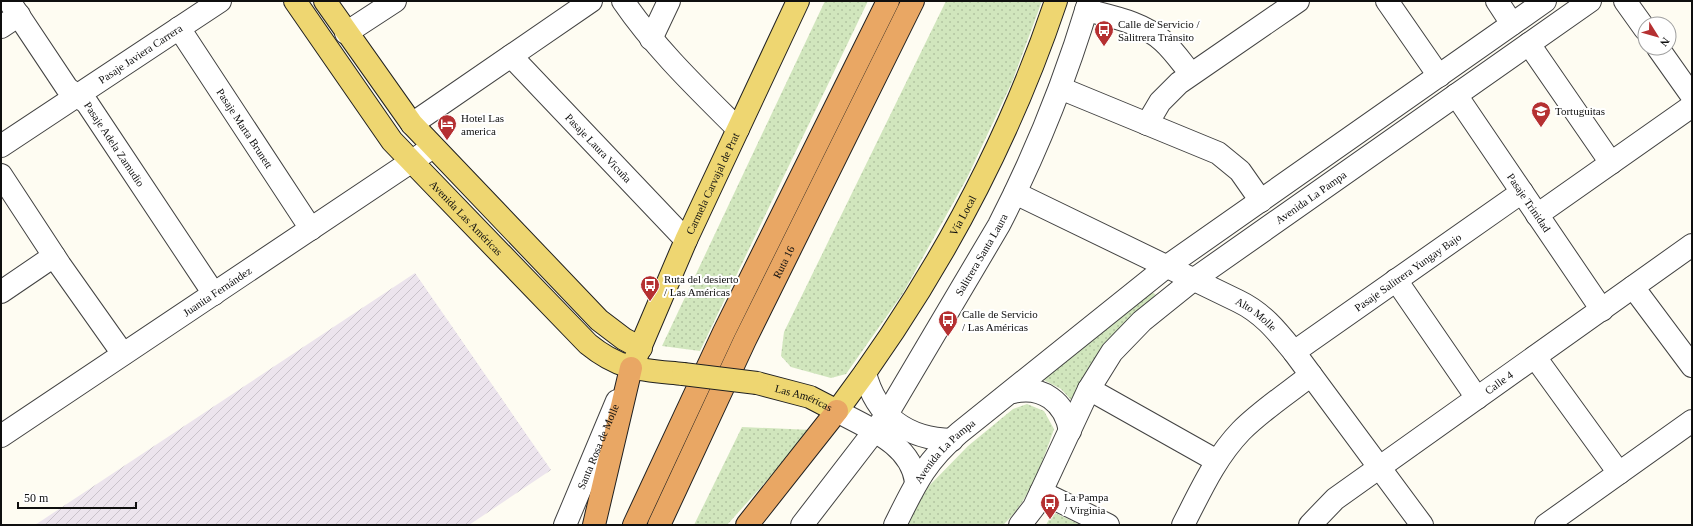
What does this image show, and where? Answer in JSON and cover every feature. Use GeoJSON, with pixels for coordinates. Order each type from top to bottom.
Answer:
{"type":"FeatureCollection","features":[{"type":"Feature","properties":{"kind":"highway","name":"Ruta 16"},"geometry":{"type":"LineString","coordinates":[[634,525],[727,325],[888,1]]}},
{"type":"Feature","properties":{"kind":"highway","name":"Ruta 16"},"geometry":{"type":"LineString","coordinates":[[659,525],[745,340],[913,1]]}},
{"type":"Feature","properties":{"kind":"highway"},"geometry":{"type":"LineString","coordinates":[[594,525],[631,368]]}},
{"type":"Feature","properties":{"kind":"highway"},"geometry":{"type":"LineString","coordinates":[[747,525],[837,411]]}},
{"type":"Feature","properties":{"kind":"main road","name":"Avenida Las Américas"},"geometry":{"type":"LineString","coordinates":[[295,1],[380,125],[412,161],[588,344],[612,361],[631,368],[683,374]]}},
{"type":"Feature","properties":{"kind":"main road"},"geometry":{"type":"LineString","coordinates":[[325,1],[346,33],[412,124],[599,320],[624,339],[641,348]]}},
{"type":"Feature","properties":{"kind":"main road","name":"Carmela Carvajal de Prat"},"geometry":{"type":"LineString","coordinates":[[631,368],[641,348],[686,240],[798,1]]}},
{"type":"Feature","properties":{"kind":"main road","name":"Vía Local"},"geometry":{"type":"LineString","coordinates":[[837,411],[865,373],[926,282],[974,197],[1013,114],[1056,1]]}},
{"type":"Feature","properties":{"kind":"main road","name":"Las Américas"},"geometry":{"type":"LineString","coordinates":[[683,374],[757,383],[794,391],[837,411]]}},
{"type":"Feature","properties":{"kind":"street","name":"Pasaje Javiera Carrera"},"geometry":{"type":"LineString","coordinates":[[1,146],[220,1]]}},
{"type":"Feature","properties":{"kind":"street"},"geometry":{"type":"LineString","coordinates":[[346,33],[395,1]]}},
{"type":"Feature","properties":{"kind":"street"},"geometry":{"type":"LineString","coordinates":[[412,124],[591,1]]}},
{"type":"Feature","properties":{"kind":"street"},"geometry":{"type":"LineString","coordinates":[[623,1],[651,40],[738,129]]}},
{"type":"Feature","properties":{"kind":"street"},"geometry":{"type":"LineString","coordinates":[[651,40],[669,1]]}},
{"type":"Feature","properties":{"kind":"street"},"geometry":{"type":"LineString","coordinates":[[1147,124],[1168,93],[1191,74],[1298,1]]}},
{"type":"Feature","properties":{"kind":"street"},"geometry":{"type":"LineString","coordinates":[[1387,1],[1439,76]]}},
{"type":"Feature","properties":{"kind":"street"},"geometry":{"type":"LineString","coordinates":[[1497,1],[1512,24]]}},
{"type":"Feature","properties":{"kind":"street","name":"Avenida La Pampa"},"geometry":{"type":"LineString","coordinates":[[895,525],[916,482],[932,458],[952,440],[1166,267],[1545,1]]}},
{"type":"Feature","properties":{"kind":"street","name":"Avenida La Pampa"},"geometry":{"type":"LineString","coordinates":[[1020,525],[1034,507],[1089,389],[1112,352],[1126,336],[1193,280],[1590,1]]}},
{"type":"Feature","properties":{"kind":"street"},"geometry":{"type":"LineString","coordinates":[[1625,1],[1637,18]]}},
{"type":"Feature","properties":{"kind":"street"},"geometry":{"type":"LineString","coordinates":[[1087,5],[1154,34],[1164,42],[1191,74]]}},
{"type":"Feature","properties":{"kind":"street","name":"Salitrera Santa Laura"},"geometry":{"type":"LineString","coordinates":[[802,525],[880,424],[982,256],[1015,193],[1060,88],[1087,5]]}},
{"type":"Feature","properties":{"kind":"street","name":"Pasaje Adela Zamudio"},"geometry":{"type":"LineString","coordinates":[[12,10],[67,88],[87,103],[214,294]]}},
{"type":"Feature","properties":{"kind":"street","name":"Pasaje Marta Brunett"},"geometry":{"type":"LineString","coordinates":[[179,28],[311,229]]}},
{"type":"Feature","properties":{"kind":"street"},"geometry":{"type":"LineString","coordinates":[[1529,44],[1611,163]]}},
{"type":"Feature","properties":{"kind":"street","name":"Pasaje Laura Vicuña"},"geometry":{"type":"LineString","coordinates":[[510,56],[686,240]]}},
{"type":"Feature","properties":{"kind":"street"},"geometry":{"type":"LineString","coordinates":[[1664,56],[1692,96]]}},
{"type":"Feature","properties":{"kind":"street"},"geometry":{"type":"LineString","coordinates":[[1060,88],[1208,149],[1226,159],[1240,172],[1261,201]]}},
{"type":"Feature","properties":{"kind":"street","name":"Pasaje Trinidad"},"geometry":{"type":"LineString","coordinates":[[1456,95],[1602,310]]}},
{"type":"Feature","properties":{"kind":"street"},"geometry":{"type":"LineString","coordinates":[[1537,215],[1692,106]]}},
{"type":"Feature","properties":{"kind":"street","name":"Juanita Fernández"},"geometry":{"type":"LineString","coordinates":[[1,436],[433,147]]}},
{"type":"Feature","properties":{"kind":"street"},"geometry":{"type":"LineString","coordinates":[[1,175],[54,256],[123,354]]}},
{"type":"Feature","properties":{"kind":"street","name":"Pasaje Salitrera Yungay Bajo"},"geometry":{"type":"LineString","coordinates":[[1294,352],[1522,192]]}},
{"type":"Feature","properties":{"kind":"street","name":"Alto Molle"},"geometry":{"type":"LineString","coordinates":[[1015,193],[1244,304],[1259,313],[1277,330],[1294,352],[1422,525]]}},
{"type":"Feature","properties":{"kind":"street","name":"Calle 4"},"geometry":{"type":"LineString","coordinates":[[1310,525],[1335,499],[1692,246]]}},
{"type":"Feature","properties":{"kind":"street"},"geometry":{"type":"LineString","coordinates":[[1,292],[54,256]]}},
{"type":"Feature","properties":{"kind":"street"},"geometry":{"type":"LineString","coordinates":[[1396,280],[1477,398]]}},
{"type":"Feature","properties":{"kind":"street"},"geometry":{"type":"LineString","coordinates":[[1633,287],[1692,366]]}},
{"type":"Feature","properties":{"kind":"street"},"geometry":{"type":"LineString","coordinates":[[1535,357],[1619,473]]}},
{"type":"Feature","properties":{"kind":"street","name":"Santa Rosa de Molle"},"geometry":{"type":"LineString","coordinates":[[565,525],[631,368]]}},
{"type":"Feature","properties":{"kind":"street","name":"Las Américas"},"geometry":{"type":"LineString","coordinates":[[865,373],[880,424],[894,444],[906,454],[913,467],[916,482]]}},
{"type":"Feature","properties":{"kind":"street"},"geometry":{"type":"LineString","coordinates":[[1183,525],[1217,460],[1250,423],[1311,375]]}},
{"type":"Feature","properties":{"kind":"street"},"geometry":{"type":"LineString","coordinates":[[1089,389],[1217,460]]}},
{"type":"Feature","properties":{"kind":"street"},"geometry":{"type":"LineString","coordinates":[[1013,392],[1021,390],[1037,391],[1052,398],[1065,412],[1070,431]]}},
{"type":"Feature","properties":{"kind":"street","name":"Las Américas"},"geometry":{"type":"LineString","coordinates":[[837,411],[939,440],[952,440]]}},
{"type":"Feature","properties":{"kind":"street"},"geometry":{"type":"LineString","coordinates":[[1546,525],[1692,420]]}},
{"type":"Feature","properties":{"kind":"street"},"geometry":{"type":"LineString","coordinates":[[1041,492],[1108,525]]}},
{"type":"Feature","properties":{"kind":"shaded area"},"geometry":{"type":"Polygon","coordinates":[[[415,273],[551,470],[469,525],[35,525],[415,273]]]}},
{"type":"Feature","properties":{"kind":"green space"},"geometry":{"type":"Polygon","coordinates":[[[825,1],[868,1],[700,351],[662,346],[825,1]]]}},
{"type":"Feature","properties":{"kind":"green space"},"geometry":{"type":"Polygon","coordinates":[[[946,1],[1042,1],[1012,82],[967,178],[903,293],[846,374],[831,378],[791,367],[781,356],[784,332],[946,1]]]}},
{"type":"Feature","properties":{"kind":"green space"},"geometry":{"type":"Polygon","coordinates":[[[1152,292],[1159,297],[1074,403],[1061,389],[1042,379],[1152,292]]]}},
{"type":"Feature","properties":{"kind":"green space"},"geometry":{"type":"Polygon","coordinates":[[[1027,404],[1044,411],[1054,429],[1040,468],[1028,493],[1021,504],[1003,525],[906,525],[928,487],[968,446],[1013,409],[1027,404]]]}},
{"type":"Feature","properties":{"kind":"green space"},"geometry":{"type":"Polygon","coordinates":[[[742,427],[812,430],[727,525],[694,525],[742,427]]]}},
{"type":"Feature","properties":{"kind":"green space"},"geometry":{"type":"Polygon","coordinates":[[[1053,512],[1081,525],[1046,525],[1053,512]]]}},
{"type":"Feature","properties":{"kind":"place","name":"Calle de Servicio / Salitrera Tránsito"},"geometry":{"type":"Point","coordinates":[1104,47]}},
{"type":"Feature","properties":{"kind":"place","name":"Tortuguitas"},"geometry":{"type":"Point","coordinates":[1541,128]}},
{"type":"Feature","properties":{"kind":"place","name":"Hotel Las america"},"geometry":{"type":"Point","coordinates":[447,141]}},
{"type":"Feature","properties":{"kind":"place","name":"Ruta del desierto / Las Américas"},"geometry":{"type":"Point","coordinates":[650,302]}},
{"type":"Feature","properties":{"kind":"place","name":"Calle de Servicio / Las Américas"},"geometry":{"type":"Point","coordinates":[948,337]}},
{"type":"Feature","properties":{"kind":"place","name":"La Pampa / Virginia"},"geometry":{"type":"Point","coordinates":[1050,520]}}]}
